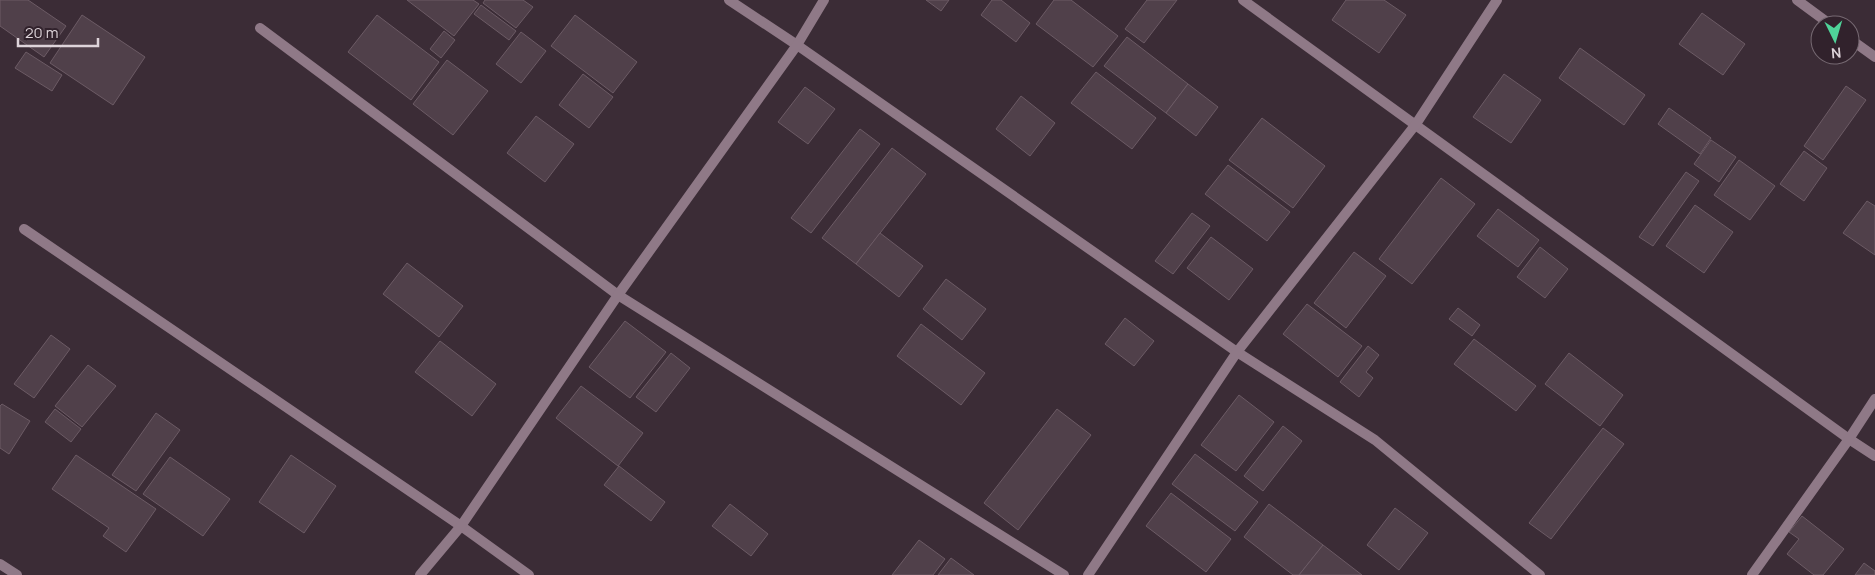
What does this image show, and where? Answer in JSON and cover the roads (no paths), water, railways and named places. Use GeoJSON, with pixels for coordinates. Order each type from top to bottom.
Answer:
{"type":"FeatureCollection","features":[{"type":"Feature","properties":{"kind":"street"},"geometry":{"type":"LineString","coordinates":[[729,0],[797,45],[1237,352],[1375,440],[1540,575]]}},
{"type":"Feature","properties":{"kind":"street"},"geometry":{"type":"LineString","coordinates":[[420,575],[461,526],[618,295],[797,45],[824,0]]}},
{"type":"Feature","properties":{"kind":"street"},"geometry":{"type":"LineString","coordinates":[[1243,0],[1875,456]]}},
{"type":"Feature","properties":{"kind":"street"},"geometry":{"type":"LineString","coordinates":[[1088,575],[1237,352],[1416,124],[1497,0]]}},
{"type":"Feature","properties":{"kind":"street"},"geometry":{"type":"LineString","coordinates":[[1797,0],[1817,15]]}},
{"type":"Feature","properties":{"kind":"street"},"geometry":{"type":"LineString","coordinates":[[260,28],[618,295],[1064,575]]}},
{"type":"Feature","properties":{"kind":"street"},"geometry":{"type":"LineString","coordinates":[[1860,46],[1875,57]]}},
{"type":"Feature","properties":{"kind":"street"},"geometry":{"type":"LineString","coordinates":[[24,228],[461,526],[529,575]]}},
{"type":"Feature","properties":{"kind":"street"},"geometry":{"type":"LineString","coordinates":[[1752,575],[1849,439],[1875,399]]}},
{"type":"Feature","properties":{"kind":"street"},"geometry":{"type":"LineString","coordinates":[[0,564],[17,575]]}}]}
